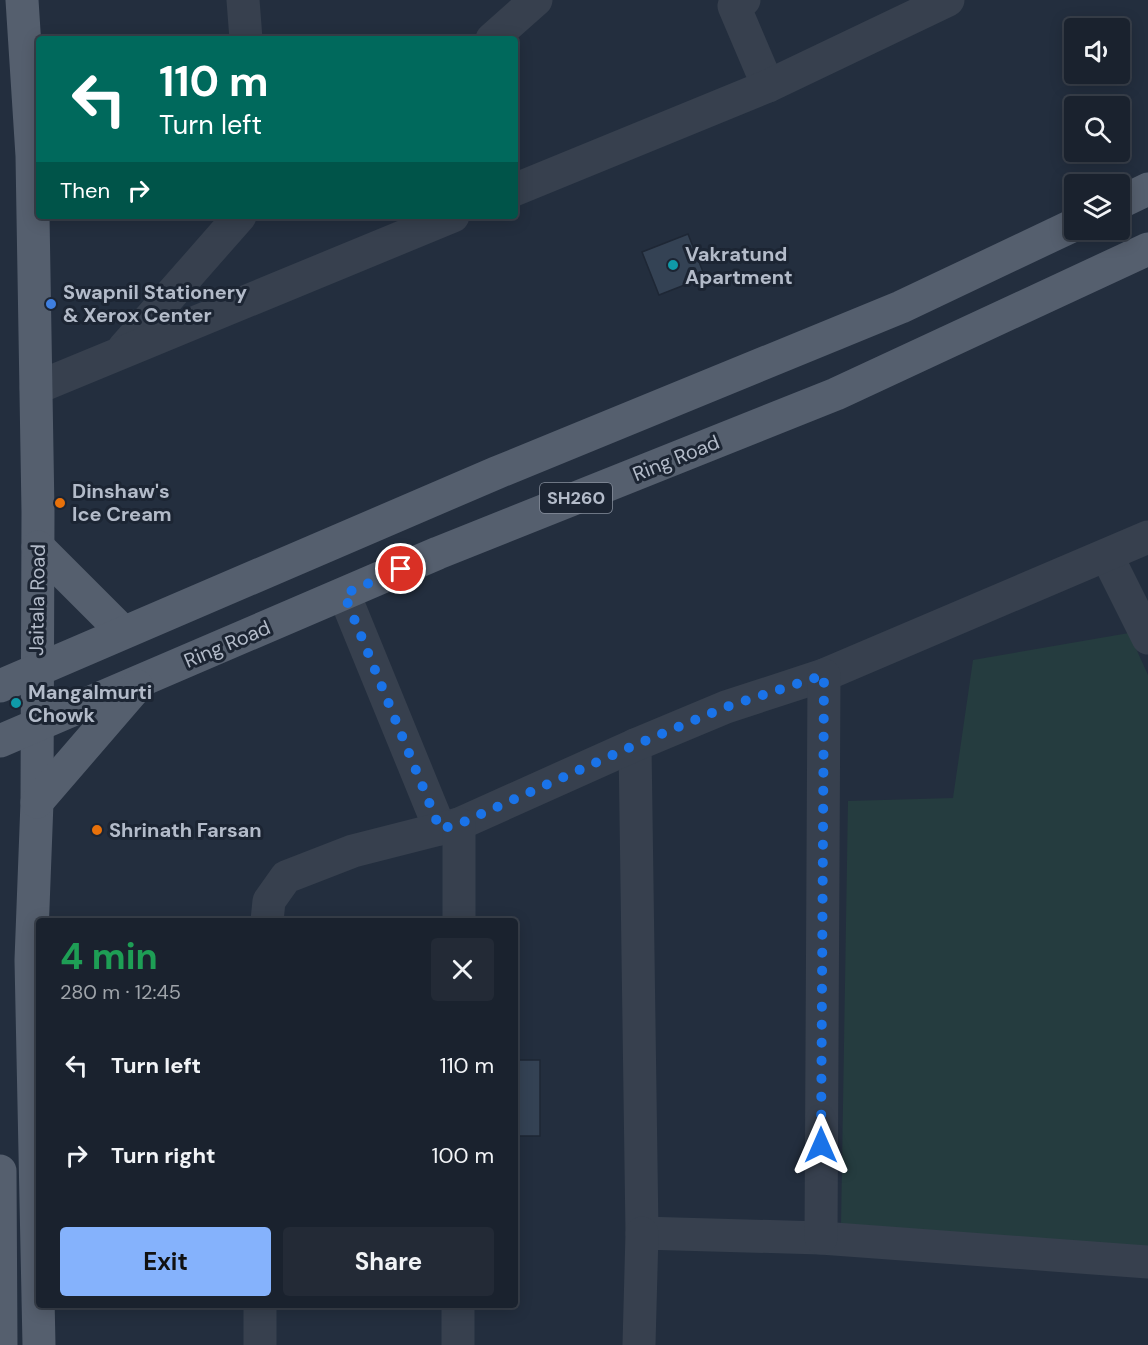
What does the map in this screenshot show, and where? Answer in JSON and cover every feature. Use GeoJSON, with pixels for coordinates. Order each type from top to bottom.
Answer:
{"type":"FeatureCollection","features":[{"type":"Feature","properties":{"kind":"main road","name":"Jaitala Road"},"geometry":{"type":"LineString","coordinates":[[22,0],[32,156],[38,547],[37,802],[32,960],[36,1180]]}},
{"type":"Feature","properties":{"kind":"main road"},"geometry":{"type":"LineString","coordinates":[[1130,198],[1148,189]]}},
{"type":"Feature","properties":{"kind":"main road","name":"SH260"},"geometry":{"type":"LineString","coordinates":[[0,686],[496,473],[901,308],[1064,230]]}},
{"type":"Feature","properties":{"kind":"main road","name":"Ring Road"},"geometry":{"type":"LineString","coordinates":[[0,741],[344,594],[836,394],[1148,249]]}},
{"type":"Feature","properties":{"kind":"main road"},"geometry":{"type":"LineString","coordinates":[[38,547],[123,632]]}},
{"type":"Feature","properties":{"kind":"main road"},"geometry":{"type":"LineString","coordinates":[[37,802],[142,680]]}},
{"type":"Feature","properties":{"kind":"main road"},"geometry":{"type":"LineString","coordinates":[[0,1172],[1,1345]]}},
{"type":"Feature","properties":{"kind":"main road","name":"Jaitala Road"},"geometry":{"type":"LineString","coordinates":[[38,1308],[39,1345]]}},
{"type":"Feature","properties":{"kind":"street"},"geometry":{"type":"LineString","coordinates":[[243,0],[246,36]]}},
{"type":"Feature","properties":{"kind":"street"},"geometry":{"type":"LineString","coordinates":[[495,36],[536,0]]}},
{"type":"Feature","properties":{"kind":"street"},"geometry":{"type":"LineString","coordinates":[[518,188],[768,86],[948,0]]}},
{"type":"Feature","properties":{"kind":"street"},"geometry":{"type":"LineString","coordinates":[[736,2],[768,86]]}},
{"type":"Feature","properties":{"kind":"street"},"geometry":{"type":"LineString","coordinates":[[119,354],[237,219]]}},
{"type":"Feature","properties":{"kind":"street"},"geometry":{"type":"LineString","coordinates":[[36,388],[446,219]]}},
{"type":"Feature","properties":{"kind":"street"},"geometry":{"type":"LineString","coordinates":[[267,918],[269,901],[286,877],[353,851],[450,827],[726,707],[824,675],[1148,537]]}},
{"type":"Feature","properties":{"kind":"street"},"geometry":{"type":"LineString","coordinates":[[1107,556],[1148,638]]}},
{"type":"Feature","properties":{"kind":"street"},"geometry":{"type":"LineString","coordinates":[[344,594],[450,827],[459,918]]}},
{"type":"Feature","properties":{"kind":"street"},"geometry":{"type":"LineString","coordinates":[[821,1238],[824,675]]}},
{"type":"Feature","properties":{"kind":"street"},"geometry":{"type":"LineString","coordinates":[[635,745],[642,1233],[639,1345]]}},
{"type":"Feature","properties":{"kind":"street"},"geometry":{"type":"LineString","coordinates":[[642,1233],[821,1238],[1148,1262]]}},
{"type":"Feature","properties":{"kind":"street"},"geometry":{"type":"LineString","coordinates":[[260,1345],[261,1308]]}},
{"type":"Feature","properties":{"kind":"street"},"geometry":{"type":"LineString","coordinates":[[458,1308],[458,1345]]}},
{"type":"Feature","properties":{"kind":"green space"},"geometry":{"type":"Polygon","coordinates":[[[1129,633],[1148,675],[1148,1255],[841,1226],[848,801],[953,798],[973,660],[1129,633]]]}},
{"type":"Feature","properties":{"kind":"building","name":"Vakratund Apartment"},"geometry":{"type":"Polygon","coordinates":[[[688,234],[705,277],[659,295],[642,252],[688,234]]]}},
{"type":"Feature","properties":{"kind":"building"},"geometry":{"type":"Polygon","coordinates":[[[518,1060],[540,1060],[540,1136],[518,1136],[518,1060]]]}},
{"type":"Feature","properties":{"kind":"place","name":"Vakratund Apartment"},"geometry":{"type":"Point","coordinates":[673,265]}},
{"type":"Feature","properties":{"kind":"place","name":"Swapnil Stationery & Xerox Center"},"geometry":{"type":"Point","coordinates":[51,304]}},
{"type":"Feature","properties":{"kind":"place","name":"Dinshaw's Ice Cream"},"geometry":{"type":"Point","coordinates":[60,503]}},
{"type":"Feature","properties":{"kind":"place","name":"Mangalmurti Chowk"},"geometry":{"type":"Point","coordinates":[16,703]}},
{"type":"Feature","properties":{"kind":"place","name":"Shrinath Farsan"},"geometry":{"type":"Point","coordinates":[97,830]}},
{"type":"Feature","properties":{"kind":"route"},"geometry":{"type":"LineString","coordinates":[[401,569],[344,594],[440,829],[459,824],[726,707],[824,675],[821,1145]]}}]}
